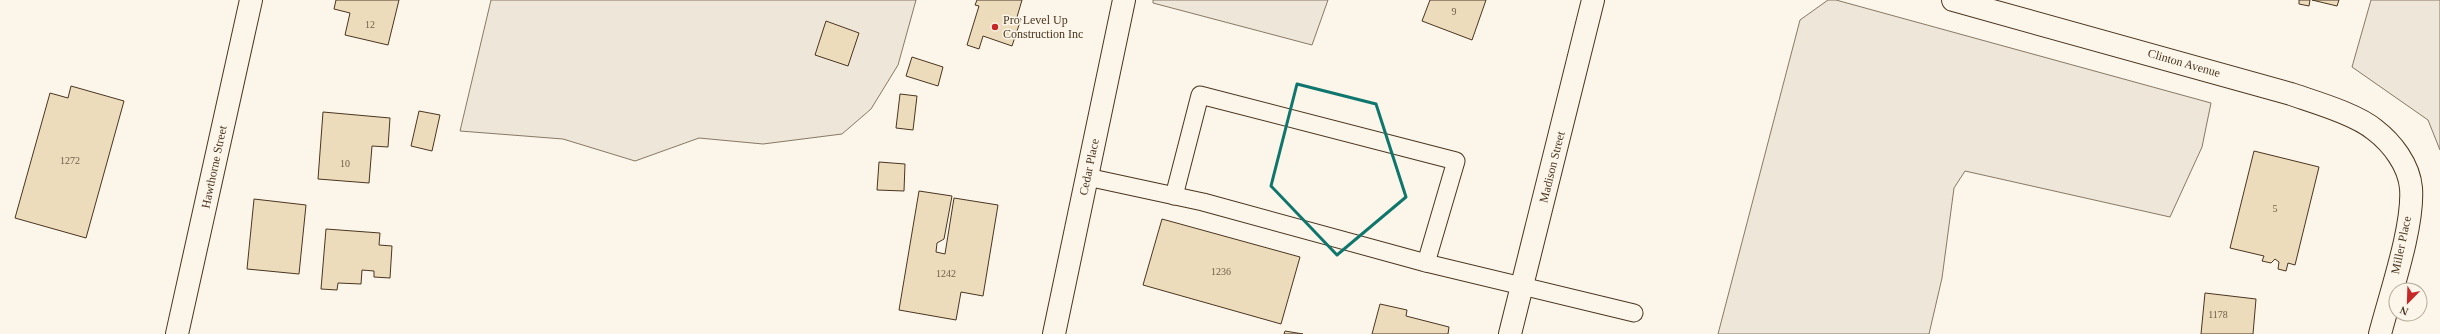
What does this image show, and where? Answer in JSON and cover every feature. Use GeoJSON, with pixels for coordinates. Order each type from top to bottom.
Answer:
{"type":"FeatureCollection","features":[{"type":"Feature","properties":{"kind":"street","name":"Cedar Place"},"geometry":{"type":"LineString","coordinates":[[1054,334],[1124,0]]}},
{"type":"Feature","properties":{"kind":"street","name":"Madison Street"},"geometry":{"type":"LineString","coordinates":[[1510,334],[1594,0]]}},
{"type":"Feature","properties":{"kind":"street","name":"Clinton Avenue"},"geometry":{"type":"LineString","coordinates":[[1953,0],[2325,105],[2374,129],[2400,156]]}},
{"type":"Feature","properties":{"kind":"street","name":"Hawthorne Street"},"geometry":{"type":"LineString","coordinates":[[177,334],[245,1]]}},
{"type":"Feature","properties":{"kind":"street","name":"Miller Place"},"geometry":{"type":"LineString","coordinates":[[2380,334],[2407,227],[2411,187],[2400,156]]}},
{"type":"Feature","properties":{"kind":"lane"},"geometry":{"type":"LineString","coordinates":[[1174,196],[1200,94],[1456,161],[1426,263]]}},
{"type":"Feature","properties":{"kind":"lane"},"geometry":{"type":"LineString","coordinates":[[1087,177],[1203,202],[1426,263],[1634,314]]}},
{"type":"Feature","properties":{"kind":"highlighted area"},"geometry":{"type":"Polygon","coordinates":[[[1297,84],[1376,104],[1406,197],[1337,255],[1271,186],[1297,84]]]}},
{"type":"Feature","properties":{"kind":"shaded area"},"geometry":{"type":"Polygon","coordinates":[[[491,0],[916,0],[898,65],[871,109],[842,134],[763,144],[699,138],[635,161],[563,139],[460,131],[491,0]]]}},
{"type":"Feature","properties":{"kind":"shaded area"},"geometry":{"type":"Polygon","coordinates":[[[1153,0],[1328,0],[1312,45],[1153,3],[1153,0]]]}},
{"type":"Feature","properties":{"kind":"shaded area"},"geometry":{"type":"Polygon","coordinates":[[[1828,0],[1836,0],[2211,103],[2202,147],[2170,217],[1965,171],[1954,188],[1942,278],[1929,334],[1718,334],[1800,20],[1828,0]]]}},
{"type":"Feature","properties":{"kind":"shaded area"},"geometry":{"type":"Polygon","coordinates":[[[2371,0],[2440,0],[2440,150],[2428,120],[2352,67],[2371,0]]]}},
{"type":"Feature","properties":{"kind":"building"},"geometry":{"type":"Polygon","coordinates":[[[336,0],[399,0],[388,45],[345,35],[350,13],[334,9],[336,0]]]}},
{"type":"Feature","properties":{"kind":"building","name":"Pro Level Up Construction Inc"},"geometry":{"type":"Polygon","coordinates":[[[977,0],[1022,0],[1017,17],[1021,19],[1012,46],[983,36],[979,49],[967,45],[979,6],[975,5],[977,0]]]}},
{"type":"Feature","properties":{"kind":"building"},"geometry":{"type":"Polygon","coordinates":[[[1430,0],[1486,0],[1472,40],[1422,21],[1430,0]]]}},
{"type":"Feature","properties":{"kind":"building"},"geometry":{"type":"Polygon","coordinates":[[[2299,0],[2310,0],[2309,6],[2299,4],[2299,0]]]}},
{"type":"Feature","properties":{"kind":"building"},"geometry":{"type":"Polygon","coordinates":[[[2312,0],[2339,0],[2337,6],[2312,0]]]}},
{"type":"Feature","properties":{"kind":"building"},"geometry":{"type":"Polygon","coordinates":[[[826,21],[859,33],[848,66],[815,55],[826,21]]]}},
{"type":"Feature","properties":{"kind":"building"},"geometry":{"type":"Polygon","coordinates":[[[912,57],[943,67],[938,86],[906,76],[912,57]]]}},
{"type":"Feature","properties":{"kind":"building"},"geometry":{"type":"Polygon","coordinates":[[[71,86],[124,101],[86,238],[15,218],[50,93],[68,98],[71,86]]]}},
{"type":"Feature","properties":{"kind":"building"},"geometry":{"type":"Polygon","coordinates":[[[900,94],[917,96],[913,130],[896,128],[900,94]]]}},
{"type":"Feature","properties":{"kind":"building"},"geometry":{"type":"Polygon","coordinates":[[[419,111],[440,115],[432,151],[411,146],[419,111]]]}},
{"type":"Feature","properties":{"kind":"building"},"geometry":{"type":"Polygon","coordinates":[[[323,112],[390,118],[388,147],[372,146],[369,183],[318,179],[323,112]]]}},
{"type":"Feature","properties":{"kind":"building"},"geometry":{"type":"Polygon","coordinates":[[[2254,151],[2319,167],[2295,265],[2288,263],[2286,271],[2278,269],[2279,262],[2275,259],[2271,263],[2262,261],[2264,256],[2230,248],[2254,151]]]}},
{"type":"Feature","properties":{"kind":"building"},"geometry":{"type":"Polygon","coordinates":[[[879,162],[905,164],[904,191],[877,190],[879,162]]]}},
{"type":"Feature","properties":{"kind":"building"},"geometry":{"type":"Polygon","coordinates":[[[919,191],[952,196],[944,239],[937,243],[936,252],[945,254],[954,198],[998,205],[983,296],[961,292],[956,320],[899,310],[919,191]]]}},
{"type":"Feature","properties":{"kind":"building"},"geometry":{"type":"Polygon","coordinates":[[[254,199],[306,205],[299,274],[247,269],[254,199]]]}},
{"type":"Feature","properties":{"kind":"building"},"geometry":{"type":"Polygon","coordinates":[[[1162,219],[1300,257],[1281,324],[1143,285],[1162,219]]]}},
{"type":"Feature","properties":{"kind":"building"},"geometry":{"type":"Polygon","coordinates":[[[326,229],[380,233],[379,245],[392,246],[390,278],[374,277],[374,271],[362,270],[361,284],[338,283],[337,290],[321,289],[326,229]]]}},
{"type":"Feature","properties":{"kind":"building"},"geometry":{"type":"Polygon","coordinates":[[[2205,293],[2256,299],[2253,334],[2201,334],[2205,293]]]}},
{"type":"Feature","properties":{"kind":"building"},"geometry":{"type":"Polygon","coordinates":[[[1380,304],[1407,310],[1406,316],[1449,327],[1448,334],[1372,334],[1380,304]]]}},
{"type":"Feature","properties":{"kind":"building"},"geometry":{"type":"Polygon","coordinates":[[[1285,331],[1303,334],[1284,334],[1285,331]]]}},
{"type":"Feature","properties":{"kind":"place","name":"Pro Level Up Construction Inc"},"geometry":{"type":"Point","coordinates":[995,27]}}]}
